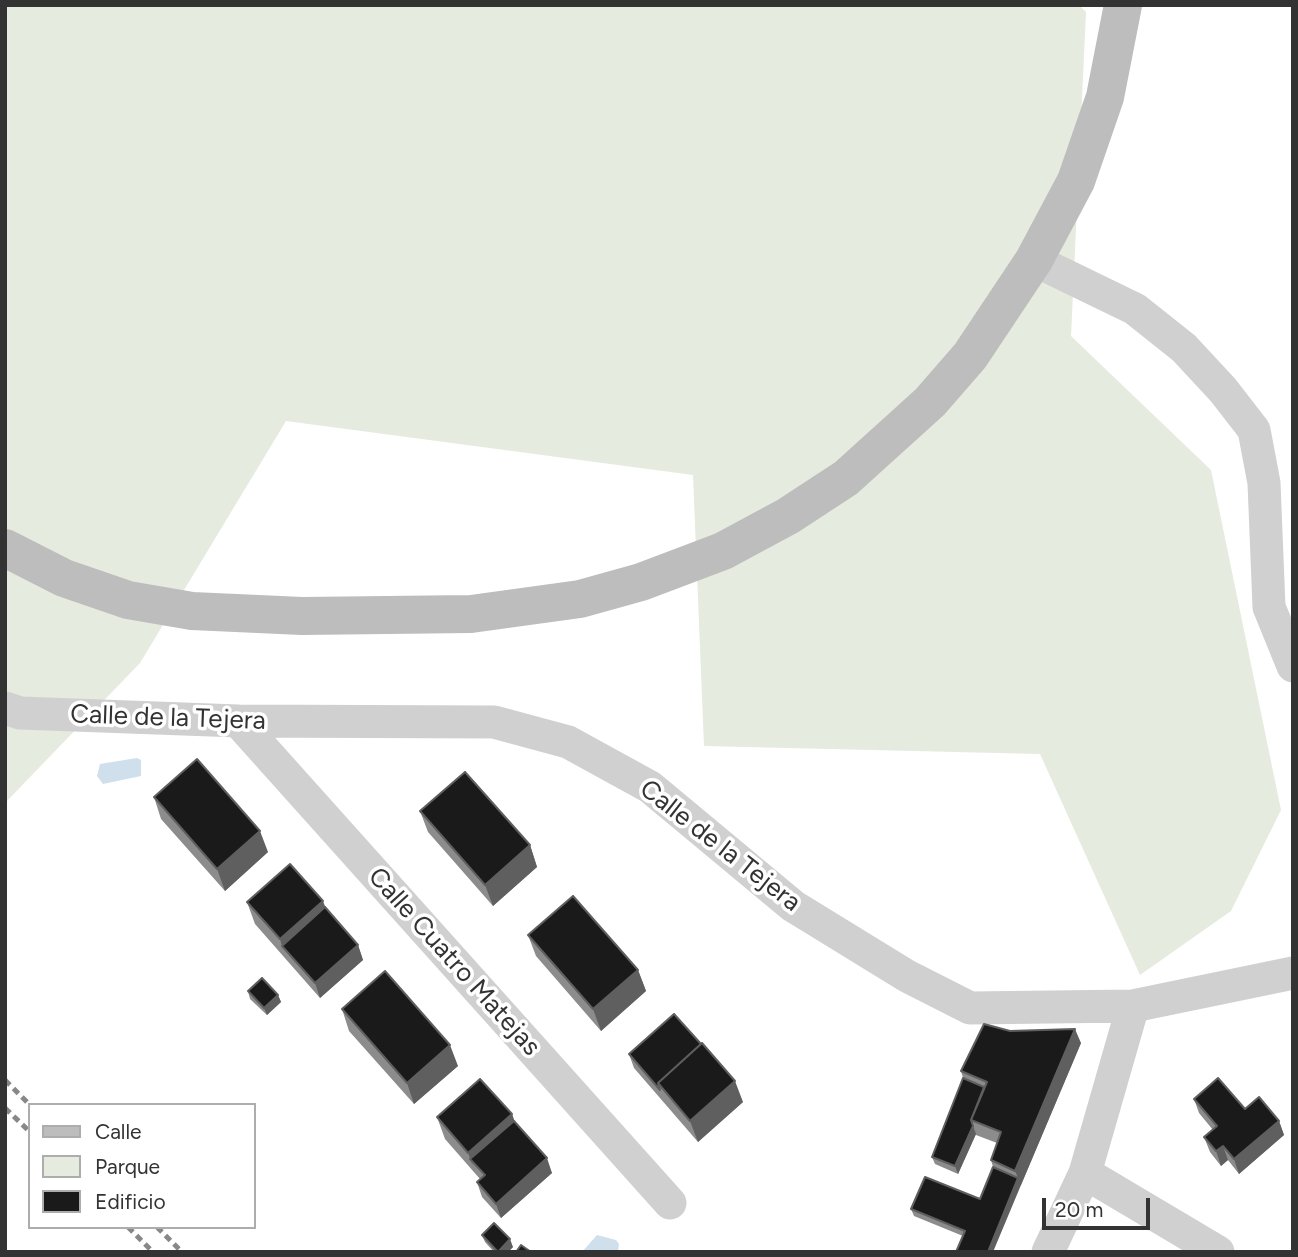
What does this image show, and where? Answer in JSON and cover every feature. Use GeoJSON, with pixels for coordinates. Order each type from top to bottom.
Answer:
{"type":"FeatureCollection","features":[{"type":"Feature","properties":{"kind":"main road"},"geometry":{"type":"LineString","coordinates":[[5,548],[98,592],[162,607],[224,614],[302,617],[471,614],[580,599],[641,583],[723,551],[788,516],[846,478],[930,402],[962,365],[1034,260],[1080,169],[1105,97],[1123,5]]}},
{"type":"Feature","properties":{"kind":"street"},"geometry":{"type":"LineString","coordinates":[[1034,260],[1135,309],[1184,348],[1223,390],[1254,430],[1264,483],[1269,607],[1293,666]]}},
{"type":"Feature","properties":{"kind":"street","name":"Calle de la Tejera"},"geometry":{"type":"LineString","coordinates":[[5,708],[20,713],[238,722],[494,722],[568,742],[650,787],[793,906],[906,976],[970,1008],[1133,1006],[1293,973]]}},
{"type":"Feature","properties":{"kind":"street","name":"Calle Cuatro Matejas"},"geometry":{"type":"LineString","coordinates":[[238,722],[670,1203]]}},
{"type":"Feature","properties":{"kind":"street"},"geometry":{"type":"LineString","coordinates":[[1048,1252],[1085,1172],[1133,1006]]}},
{"type":"Feature","properties":{"kind":"street"},"geometry":{"type":"LineString","coordinates":[[1085,1172],[1218,1252]]}},
{"type":"Feature","properties":{"kind":"green space"},"geometry":{"type":"Polygon","coordinates":[[[5,5],[1079,5],[1086,12],[1071,336],[1211,470],[1281,810],[1231,911],[1140,975],[1040,754],[704,746],[693,475],[286,421],[140,663],[5,803],[5,5]]]}},
{"type":"Feature","properties":{"kind":"water"},"geometry":{"type":"Polygon","coordinates":[[[137,758],[141,760],[141,776],[103,784],[97,776],[100,764],[137,758]]]}},
{"type":"Feature","properties":{"kind":"water"},"geometry":{"type":"Polygon","coordinates":[[[597,1235],[616,1240],[619,1244],[618,1252],[582,1252],[597,1235]]]}},
{"type":"Feature","properties":{"kind":"building"},"geometry":{"type":"Polygon","coordinates":[[[197,759],[260,831],[217,869],[154,797],[197,759]]]}},
{"type":"Feature","properties":{"kind":"building"},"geometry":{"type":"Polygon","coordinates":[[[465,772],[530,845],[485,885],[420,811],[465,772]]]}},
{"type":"Feature","properties":{"kind":"building"},"geometry":{"type":"Polygon","coordinates":[[[290,864],[323,901],[280,939],[247,902],[290,864]]]}},
{"type":"Feature","properties":{"kind":"building"},"geometry":{"type":"Polygon","coordinates":[[[573,896],[638,970],[593,1009],[528,935],[573,896]]]}},
{"type":"Feature","properties":{"kind":"building"},"geometry":{"type":"Polygon","coordinates":[[[325,907],[358,945],[315,983],[282,946],[325,907]]]}},
{"type":"Feature","properties":{"kind":"building"},"geometry":{"type":"Polygon","coordinates":[[[385,971],[450,1045],[407,1083],[342,1009],[385,971]]]}},
{"type":"Feature","properties":{"kind":"building"},"geometry":{"type":"Polygon","coordinates":[[[262,978],[278,995],[264,1008],[248,991],[262,978]]]}},
{"type":"Feature","properties":{"kind":"building"},"geometry":{"type":"Polygon","coordinates":[[[674,1014],[701,1044],[658,1083],[660,1090],[629,1054],[674,1014]]]}},
{"type":"Feature","properties":{"kind":"building"},"geometry":{"type":"Polygon","coordinates":[[[984,1024],[1010,1031],[1075,1029],[1015,1171],[991,1160],[1001,1132],[971,1120],[987,1082],[961,1071],[984,1024]]]}},
{"type":"Feature","properties":{"kind":"building"},"geometry":{"type":"Polygon","coordinates":[[[702,1043],[735,1081],[690,1121],[658,1083],[702,1043]]]}},
{"type":"Feature","properties":{"kind":"building"},"geometry":{"type":"Polygon","coordinates":[[[963,1078],[984,1087],[971,1120],[973,1126],[955,1166],[932,1157],[963,1078]]]}},
{"type":"Feature","properties":{"kind":"building"},"geometry":{"type":"Polygon","coordinates":[[[1218,1078],[1245,1109],[1259,1097],[1279,1121],[1234,1159],[1223,1146],[1216,1151],[1204,1137],[1217,1126],[1194,1099],[1218,1078]]]}},
{"type":"Feature","properties":{"kind":"building"},"geometry":{"type":"Polygon","coordinates":[[[480,1079],[512,1114],[468,1153],[437,1117],[480,1079]]]}},
{"type":"Feature","properties":{"kind":"building"},"geometry":{"type":"Polygon","coordinates":[[[514,1121],[547,1158],[496,1204],[477,1182],[485,1175],[470,1159],[514,1121]]]}},
{"type":"Feature","properties":{"kind":"building"},"geometry":{"type":"Polygon","coordinates":[[[993,1167],[1018,1178],[988,1252],[956,1252],[965,1231],[911,1209],[925,1177],[980,1199],[993,1167]]]}},
{"type":"Feature","properties":{"kind":"building"},"geometry":{"type":"Polygon","coordinates":[[[494,1223],[510,1239],[498,1252],[482,1235],[494,1223]]]}},
{"type":"Feature","properties":{"kind":"building"},"geometry":{"type":"Polygon","coordinates":[[[521,1245],[531,1252],[516,1252],[521,1245]]]}},
{"type":"Feature","properties":{"kind":"railway"},"geometry":{"type":"LineString","coordinates":[[5,1080],[28,1103]]}},
{"type":"Feature","properties":{"kind":"railway"},"geometry":{"type":"LineString","coordinates":[[5,1108],[28,1130]]}},
{"type":"Feature","properties":{"kind":"railway"},"geometry":{"type":"LineString","coordinates":[[130,1229],[153,1252]]}},
{"type":"Feature","properties":{"kind":"railway"},"geometry":{"type":"LineString","coordinates":[[159,1229],[182,1252]]}}]}
